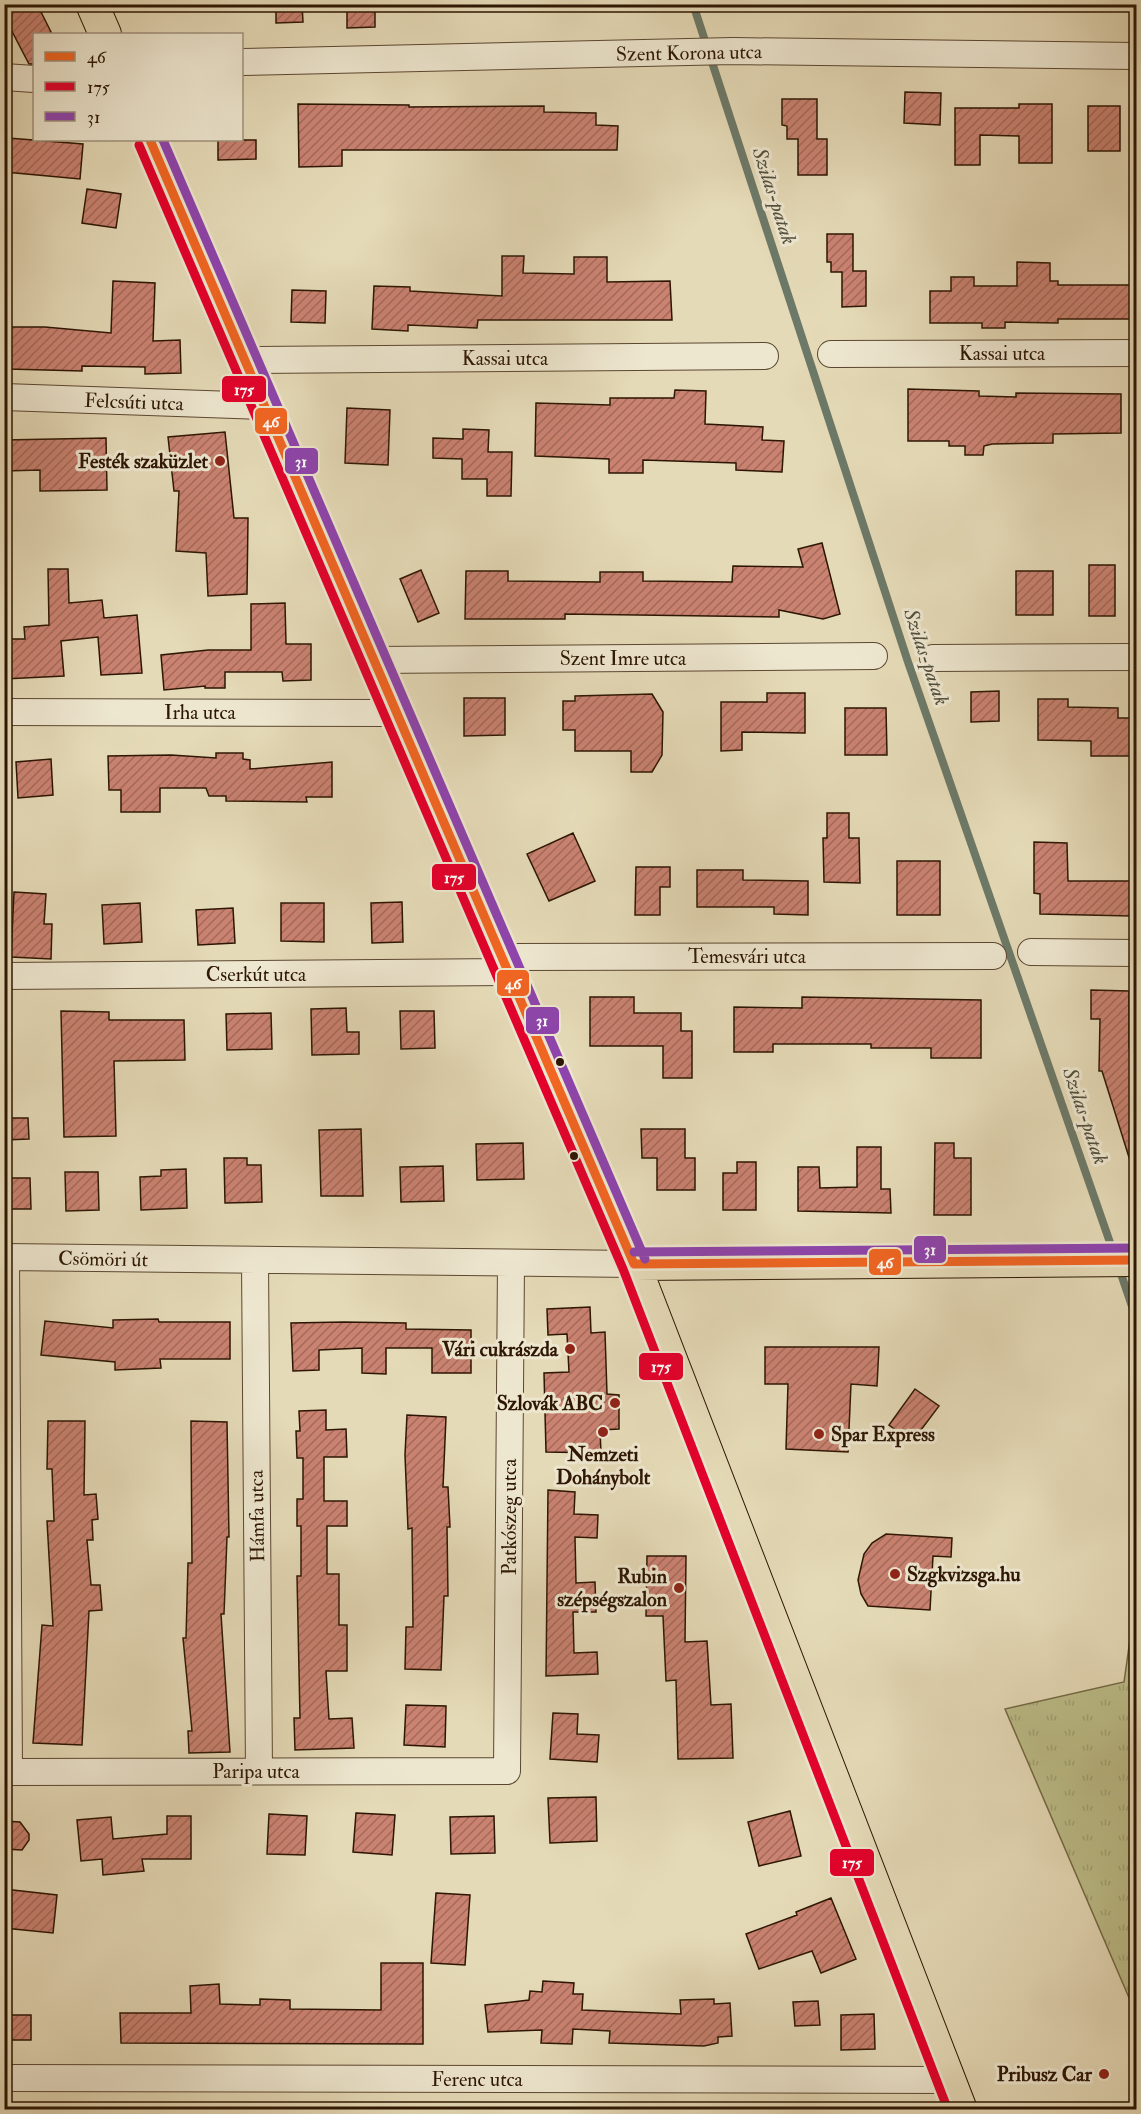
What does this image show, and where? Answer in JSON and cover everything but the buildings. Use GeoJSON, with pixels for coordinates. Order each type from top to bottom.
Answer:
{"type":"FeatureCollection","features":[{"type":"Feature","properties":{"kind":"main road"},"geometry":{"type":"LineString","coordinates":[[92,4],[105,33]]}},
{"type":"Feature","properties":{"kind":"main road"},"geometry":{"type":"LineString","coordinates":[[150,141],[394,713],[634,1264],[961,2109]]}},
{"type":"Feature","properties":{"kind":"main road","name":"Csömöri út"},"geometry":{"type":"LineString","coordinates":[[634,1264],[1137,1260]]}},
{"type":"Feature","properties":{"kind":"street","name":"Szent Korona utca"},"geometry":{"type":"LineString","coordinates":[[243,62],[733,51],[1137,56]]}},
{"type":"Feature","properties":{"kind":"street"},"geometry":{"type":"LineString","coordinates":[[4,77],[33,79]]}},
{"type":"Feature","properties":{"kind":"street","name":"Kassai utca"},"geometry":{"type":"LineString","coordinates":[[831,354],[1137,353]]}},
{"type":"Feature","properties":{"kind":"street","name":"Kassai utca"},"geometry":{"type":"LineString","coordinates":[[245,360],[765,356]]}},
{"type":"Feature","properties":{"kind":"street","name":"Felcsúti utca"},"geometry":{"type":"LineString","coordinates":[[4,397],[264,406]]}},
{"type":"Feature","properties":{"kind":"street","name":"Szent Imre utca"},"geometry":{"type":"LineString","coordinates":[[372,660],[874,656]]}},
{"type":"Feature","properties":{"kind":"street"},"geometry":{"type":"LineString","coordinates":[[933,658],[1137,657]]}},
{"type":"Feature","properties":{"kind":"street","name":"Irha utca"},"geometry":{"type":"LineString","coordinates":[[4,712],[394,713]]}},
{"type":"Feature","properties":{"kind":"street"},"geometry":{"type":"LineString","coordinates":[[1031,952],[1137,953]]}},
{"type":"Feature","properties":{"kind":"street","name":"Temesvári utca"},"geometry":{"type":"LineString","coordinates":[[504,965],[993,956]]}},
{"type":"Feature","properties":{"kind":"street","name":"Cserkút utca"},"geometry":{"type":"LineString","coordinates":[[4,976],[504,965]]}},
{"type":"Feature","properties":{"kind":"street"},"geometry":{"type":"LineString","coordinates":[[5,1257],[7,1772]]}},
{"type":"Feature","properties":{"kind":"street","name":"Csömöri út"},"geometry":{"type":"LineString","coordinates":[[5,1257],[255,1262],[634,1264]]}},
{"type":"Feature","properties":{"kind":"street","name":"Hámfa utca"},"geometry":{"type":"LineString","coordinates":[[255,1262],[259,1771]]}},
{"type":"Feature","properties":{"kind":"street","name":"Patkószeg utca"},"geometry":{"type":"LineString","coordinates":[[507,1771],[511,1263]]}},
{"type":"Feature","properties":{"kind":"street","name":"Paripa utca"},"geometry":{"type":"LineString","coordinates":[[7,1772],[507,1771]]}},
{"type":"Feature","properties":{"kind":"street","name":"Ferenc utca"},"geometry":{"type":"LineString","coordinates":[[4,2078],[950,2080]]}},
{"type":"Feature","properties":{"kind":"green space"},"geometry":{"type":"Polygon","coordinates":[[[1136,1597],[1136,2014],[1005,1709],[1124,1682],[1136,1597]]]}},
{"type":"Feature","properties":{"kind":"waterway","name":"Szilas-patak"},"geometry":{"type":"LineString","coordinates":[[693,4],[908,662],[1114,1254]]}},
{"type":"Feature","properties":{"kind":"waterway","name":"Szilas-patak"},"geometry":{"type":"LineString","coordinates":[[1119,1268],[1136,1318]]}},
{"type":"Feature","properties":{"kind":"transit line","name":"46"},"geometry":{"type":"LineString","coordinates":[[150,141],[634,1264]]}},
{"type":"Feature","properties":{"kind":"transit line","name":"31"},"geometry":{"type":"LineString","coordinates":[[163,141],[645,1259]]}},
{"type":"Feature","properties":{"kind":"transit line","name":"175"},"geometry":{"type":"LineString","coordinates":[[139,145],[623,1269],[948,2110]]}},
{"type":"Feature","properties":{"kind":"transit line","name":"31"},"geometry":{"type":"LineString","coordinates":[[634,1252],[1136,1248]]}},
{"type":"Feature","properties":{"kind":"transit line","name":"46"},"geometry":{"type":"LineString","coordinates":[[634,1264],[1136,1260]]}},
{"type":"Feature","properties":{"kind":"place","name":"Festék szaküzlet"},"geometry":{"type":"Point","coordinates":[220,461]}},
{"type":"Feature","properties":{"kind":"place","name":"Vári cukrászda"},"geometry":{"type":"Point","coordinates":[570,1349]}},
{"type":"Feature","properties":{"kind":"place","name":"Szlovák ABC"},"geometry":{"type":"Point","coordinates":[615,1403]}},
{"type":"Feature","properties":{"kind":"place","name":"Nemzeti Dohánybolt"},"geometry":{"type":"Point","coordinates":[603,1432]}},
{"type":"Feature","properties":{"kind":"place","name":"Spar Express"},"geometry":{"type":"Point","coordinates":[819,1434]}},
{"type":"Feature","properties":{"kind":"place","name":"Szgkvizsga.hu"},"geometry":{"type":"Point","coordinates":[895,1574]}},
{"type":"Feature","properties":{"kind":"place","name":"Rubin szépségszalon"},"geometry":{"type":"Point","coordinates":[679,1588]}},
{"type":"Feature","properties":{"kind":"place","name":"Pribusz Car"},"geometry":{"type":"Point","coordinates":[1104,2074]}}]}
